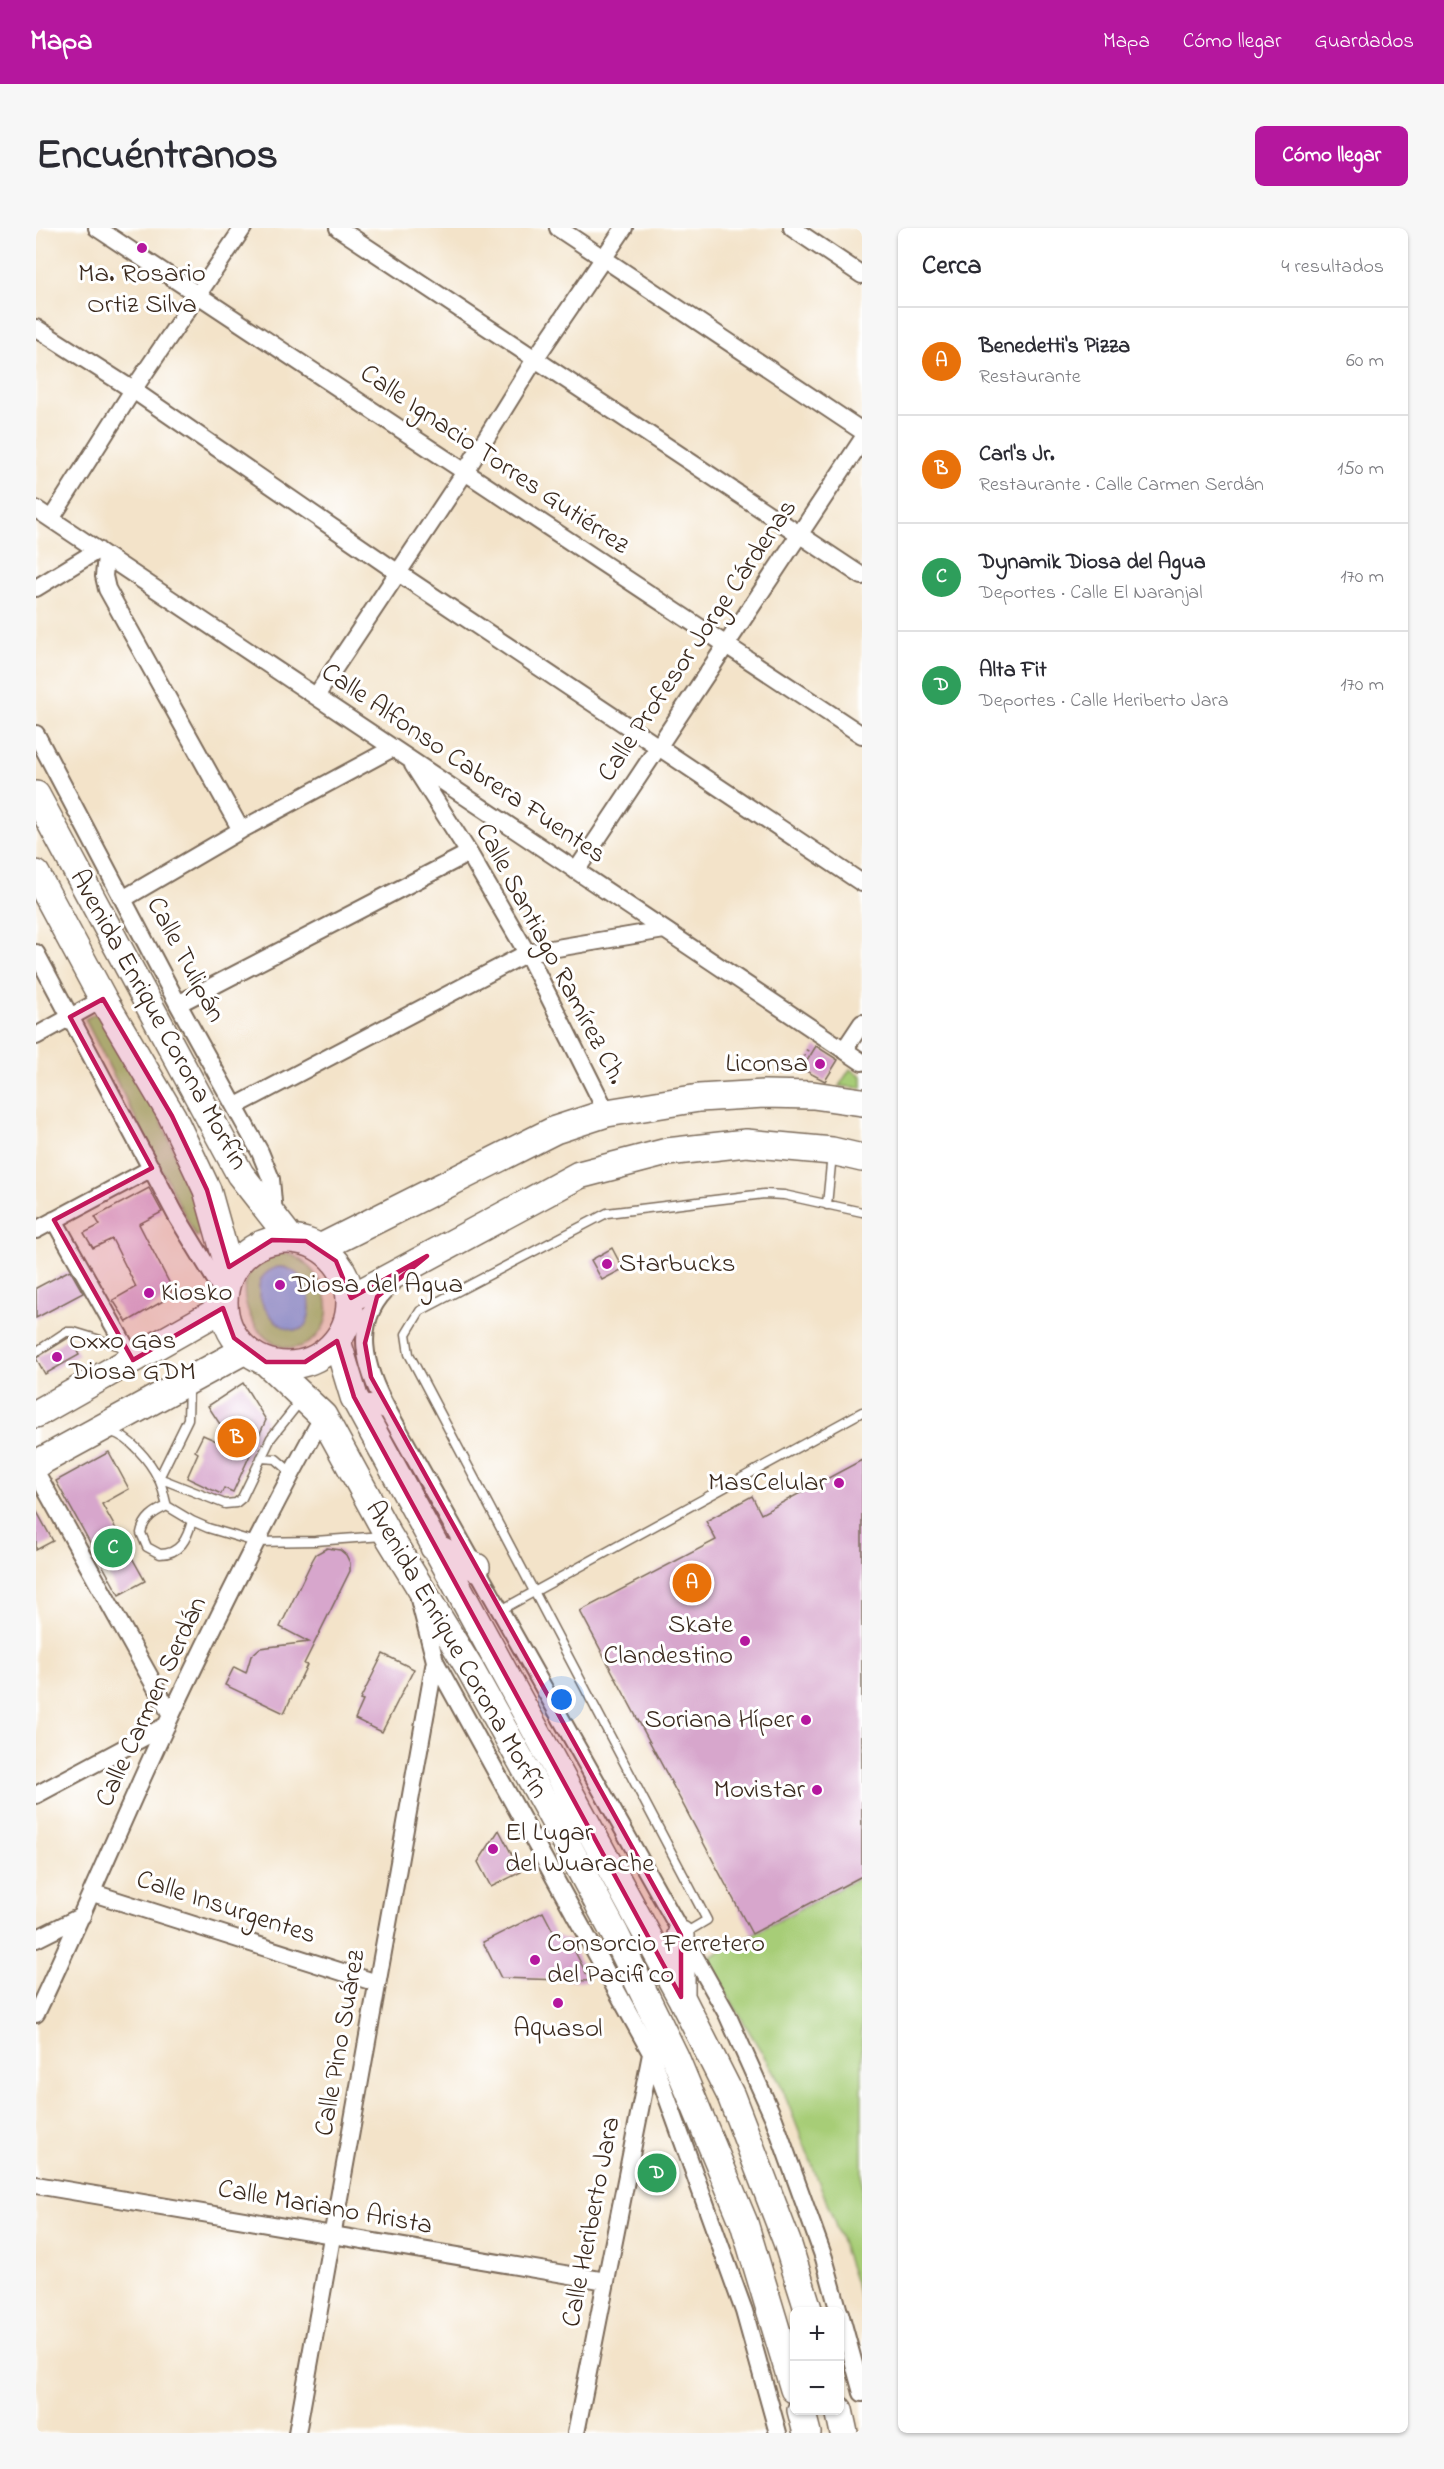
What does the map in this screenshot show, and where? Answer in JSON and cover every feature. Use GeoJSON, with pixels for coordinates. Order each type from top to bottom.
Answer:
{"type":"FeatureCollection","features":[{"type":"Feature","properties":{"kind":"main road","name":"Avenida Enrique Corona Morfín"},"geometry":{"type":"LineString","coordinates":[[36,795],[240,1174],[290,1238]]}},
{"type":"Feature","properties":{"kind":"main road","name":"Avenida Enrique Corona Morfín"},"geometry":{"type":"LineString","coordinates":[[36,874],[103,999],[172,1116],[207,1190],[225,1291],[227,1324],[234,1338],[304,1396],[323,1416],[388,1535],[464,1660],[615,1934],[675,2057],[744,2223],[790,2373]]}},
{"type":"Feature","properties":{"kind":"main road"},"geometry":{"type":"LineString","coordinates":[[320,1248],[555,1130],[607,1113],[699,1098],[783,1094],[813,1095],[862,1102]]}},
{"type":"Feature","properties":{"kind":"main road"},"geometry":{"type":"LineString","coordinates":[[351,1298],[579,1174],[668,1152],[746,1143],[832,1151],[862,1158]]}},
{"type":"Feature","properties":{"kind":"main road"},"geometry":{"type":"LineString","coordinates":[[36,1414],[225,1291],[241,1258],[255,1247],[272,1240],[290,1238],[306,1241],[320,1248],[336,1261],[346,1278],[351,1298],[347,1320],[337,1341],[323,1354],[305,1362],[286,1365],[256,1356],[190,1380],[36,1464]]}},
{"type":"Feature","properties":{"kind":"main road","name":"Avenida Enrique Corona Morfín"},"geometry":{"type":"LineString","coordinates":[[337,1341],[354,1397],[681,1996],[731,2096],[787,2242],[807,2307]]}},
{"type":"Feature","properties":{"kind":"main road"},"geometry":{"type":"LineString","coordinates":[[434,1547],[476,1568]]}},
{"type":"Feature","properties":{"kind":"main road"},"geometry":{"type":"LineString","coordinates":[[681,1935],[681,1996]]}},
{"type":"Feature","properties":{"kind":"main road"},"geometry":{"type":"LineString","coordinates":[[802,2415],[807,2433]]}},
{"type":"Feature","properties":{"kind":"main road"},"geometry":{"type":"LineString","coordinates":[[840,2415],[844,2433]]}},
{"type":"Feature","properties":{"kind":"street","name":"Calle Ignacio Torres Gutiérrez"},"geometry":{"type":"LineString","coordinates":[[97,228],[862,735]]}},
{"type":"Feature","properties":{"kind":"street"},"geometry":{"type":"LineString","coordinates":[[51,519],[133,390],[243,228]]}},
{"type":"Feature","properties":{"kind":"street"},"geometry":{"type":"LineString","coordinates":[[338,228],[862,576]]}},
{"type":"Feature","properties":{"kind":"street"},"geometry":{"type":"LineString","coordinates":[[558,228],[862,431]]}},
{"type":"Feature","properties":{"kind":"street"},"geometry":{"type":"LineString","coordinates":[[316,696],[465,472],[535,359],[624,228]]}},
{"type":"Feature","properties":{"kind":"street"},"geometry":{"type":"LineString","coordinates":[[792,228],[862,274]]}},
{"type":"Feature","properties":{"kind":"street"},"geometry":{"type":"LineString","coordinates":[[36,328],[133,390],[397,572],[862,883]]}},
{"type":"Feature","properties":{"kind":"street","name":"Calle Profesor Jorge Cárdenas"},"geometry":{"type":"LineString","coordinates":[[576,871],[862,440]]}},
{"type":"Feature","properties":{"kind":"street","name":"Calle Alfonso Cabrera Fuentes"},"geometry":{"type":"LineString","coordinates":[[36,509],[862,1062]]}},
{"type":"Feature","properties":{"kind":"street"},"geometry":{"type":"LineString","coordinates":[[36,588],[102,553],[107,590],[241,830]]}},
{"type":"Feature","properties":{"kind":"street","name":"Calle Tulipán"},"geometry":{"type":"LineString","coordinates":[[36,734],[178,1004],[261,1152],[271,1179],[274,1215]]}},
{"type":"Feature","properties":{"kind":"street"},"geometry":{"type":"LineString","coordinates":[[123,899],[241,830],[393,748]]}},
{"type":"Feature","properties":{"kind":"street","name":"Calle Santiago Ramírez Ch."},"geometry":{"type":"LineString","coordinates":[[409,759],[469,853],[527,954],[607,1113]]}},
{"type":"Feature","properties":{"kind":"street"},"geometry":{"type":"LineString","coordinates":[[178,1004],[469,853]]}},
{"type":"Feature","properties":{"kind":"street"},"geometry":{"type":"LineString","coordinates":[[236,1106],[527,954],[664,930]]}},
{"type":"Feature","properties":{"kind":"street","name":"Avenida Enrique Corona Morfín"},"geometry":{"type":"LineString","coordinates":[[36,952],[176,1215],[225,1291]]}},
{"type":"Feature","properties":{"kind":"street"},"geometry":{"type":"LineString","coordinates":[[36,1036],[103,999]]}},
{"type":"Feature","properties":{"kind":"street"},"geometry":{"type":"LineString","coordinates":[[844,1050],[862,1023]]}},
{"type":"Feature","properties":{"kind":"street"},"geometry":{"type":"LineString","coordinates":[[36,1230],[152,1168]]}},
{"type":"Feature","properties":{"kind":"street"},"geometry":{"type":"LineString","coordinates":[[54,1220],[129,1354]]}},
{"type":"Feature","properties":{"kind":"street"},"geometry":{"type":"LineString","coordinates":[[427,1256],[378,1297],[369,1316],[365,1343],[366,1360],[371,1377],[727,2014],[774,2119],[824,2258],[838,2307]]}},
{"type":"Feature","properties":{"kind":"street"},"geometry":{"type":"LineString","coordinates":[[354,1397],[388,1411]]}},
{"type":"Feature","properties":{"kind":"street","name":"Calle Carmen Serdán"},"geometry":{"type":"LineString","coordinates":[[36,2013],[93,1893],[169,1720],[255,1542],[323,1416]]}},
{"type":"Feature","properties":{"kind":"street"},"geometry":{"type":"LineString","coordinates":[[36,1472],[169,1720],[36,1795]]}},
{"type":"Feature","properties":{"kind":"street"},"geometry":{"type":"LineString","coordinates":[[415,1581],[435,1661],[651,2053],[744,2311],[778,2433]]}},
{"type":"Feature","properties":{"kind":"street","name":"Calle Pino Suárez"},"geometry":{"type":"LineString","coordinates":[[297,2433],[435,1661]]}},
{"type":"Feature","properties":{"kind":"street","name":"Calle Insurgentes"},"geometry":{"type":"LineString","coordinates":[[93,1893],[377,1983]]}},
{"type":"Feature","properties":{"kind":"street"},"geometry":{"type":"LineString","coordinates":[[36,1938],[82,1916]]}},
{"type":"Feature","properties":{"kind":"street","name":"Calle Heriberto Jara"},"geometry":{"type":"LineString","coordinates":[[576,2433],[657,2021]]}},
{"type":"Feature","properties":{"kind":"street","name":"Calle Mariano Arista"},"geometry":{"type":"LineString","coordinates":[[36,2185],[606,2281]]}},
{"type":"Feature","properties":{"kind":"street"},"geometry":{"type":"LineString","coordinates":[[844,2330],[862,2393]]}},
{"type":"Feature","properties":{"kind":"lane"},"geometry":{"type":"LineString","coordinates":[[827,1205],[832,1151]]}},
{"type":"Feature","properties":{"kind":"lane"},"geometry":{"type":"LineString","coordinates":[[681,1935],[707,1920],[409,1354],[406,1335],[420,1311],[607,1213],[764,1194],[784,1195],[862,1212]]}},
{"type":"Feature","properties":{"kind":"lane"},"geometry":{"type":"LineString","coordinates":[[36,1352],[66,1332],[74,1332],[129,1354]]}},
{"type":"Feature","properties":{"kind":"lane"},"geometry":{"type":"LineString","coordinates":[[159,1478],[188,1419],[190,1380]]}},
{"type":"Feature","properties":{"kind":"lane"},"geometry":{"type":"LineString","coordinates":[[159,1478],[225,1504],[236,1503],[242,1498],[271,1437],[304,1396]]}},
{"type":"Feature","properties":{"kind":"lane"},"geometry":{"type":"LineString","coordinates":[[501,1610],[862,1412]]}},
{"type":"Feature","properties":{"kind":"lane"},"geometry":{"type":"LineString","coordinates":[[98,1430],[121,1434],[131,1442],[159,1478],[167,1506],[208,1528],[255,1542],[315,1541],[388,1535]]}},
{"type":"Feature","properties":{"kind":"lane"},"geometry":{"type":"LineString","coordinates":[[261,1458],[276,1459],[291,1473]]}},
{"type":"Feature","properties":{"kind":"lane"},"geometry":{"type":"LineString","coordinates":[[167,1506],[153,1513],[143,1526],[143,1540],[153,1551],[160,1554],[174,1552],[188,1537],[192,1521]]}},
{"type":"Feature","properties":{"kind":"path"},"geometry":{"type":"LineString","coordinates":[[783,1094],[817,1032]]}},
{"type":"Feature","properties":{"kind":"highlighted area"},"geometry":{"type":"Polygon","coordinates":[[[103,999],[172,1116],[207,1190],[229,1267],[272,1240],[306,1241],[336,1261],[351,1298],[427,1256],[377,1297],[365,1343],[371,1377],[681,1935],[681,1997],[354,1397],[337,1341],[305,1362],[266,1362],[234,1338],[223,1308],[133,1360],[54,1220],[152,1168],[70,1017],[103,999]]]}},
{"type":"Feature","properties":{"kind":"green space"},"geometry":{"type":"Polygon","coordinates":[[[100,1011],[160,1117],[204,1226],[203,1233],[196,1237],[85,1019],[100,1011]]]}},
{"type":"Feature","properties":{"kind":"green space"},"geometry":{"type":"Polygon","coordinates":[[[850,1069],[862,1076],[862,1088],[839,1086],[850,1069]]]}},
{"type":"Feature","properties":{"kind":"green space"},"geometry":{"type":"Polygon","coordinates":[[[287,1253],[310,1268],[318,1279],[327,1306],[326,1319],[321,1331],[311,1341],[291,1348],[273,1343],[258,1330],[248,1311],[245,1291],[249,1272],[262,1259],[287,1253]],[[285,1267],[271,1270],[262,1302],[273,1319],[310,1311],[308,1294],[285,1267]]]}},
{"type":"Feature","properties":{"kind":"green space"},"geometry":{"type":"Polygon","coordinates":[[[862,1876],[862,2304],[833,2218],[780,2083],[706,1959],[862,1876]]]}},
{"type":"Feature","properties":{"kind":"water"},"geometry":{"type":"Polygon","coordinates":[[[278,1267],[294,1272],[304,1283],[310,1307],[303,1327],[293,1330],[281,1325],[270,1315],[262,1302],[259,1288],[264,1276],[278,1267]]]}},
{"type":"Feature","properties":{"kind":"building","name":"Liconsa"},"geometry":{"type":"Polygon","coordinates":[[[816,1046],[838,1060],[825,1081],[802,1069],[816,1046]]]}},
{"type":"Feature","properties":{"kind":"building"},"geometry":{"type":"Polygon","coordinates":[[[149,1188],[162,1212],[139,1224],[172,1288],[170,1297],[127,1322],[113,1300],[136,1287],[112,1239],[93,1248],[84,1233],[100,1225],[95,1217],[149,1188]]]}},
{"type":"Feature","properties":{"kind":"building","name":"Starbucks"},"geometry":{"type":"Polygon","coordinates":[[[612,1248],[623,1269],[602,1280],[591,1260],[612,1248]]]}},
{"type":"Feature","properties":{"kind":"building"},"geometry":{"type":"Polygon","coordinates":[[[70,1270],[83,1293],[36,1318],[36,1288],[70,1270]]]}},
{"type":"Feature","properties":{"kind":"building"},"geometry":{"type":"Polygon","coordinates":[[[68,1338],[79,1355],[45,1374],[36,1358],[68,1338]]]}},
{"type":"Feature","properties":{"kind":"building"},"geometry":{"type":"Polygon","coordinates":[[[243,1383],[266,1420],[233,1492],[224,1488],[221,1494],[187,1478],[198,1453],[195,1451],[203,1435],[237,1450],[208,1406],[243,1383]]]}},
{"type":"Feature","properties":{"kind":"building"},"geometry":{"type":"Polygon","coordinates":[[[109,1452],[129,1489],[102,1504],[145,1581],[119,1595],[56,1481],[109,1452]]]}},
{"type":"Feature","properties":{"kind":"building"},"geometry":{"type":"Polygon","coordinates":[[[862,1460],[862,1876],[752,1934],[580,1611],[716,1540],[706,1521],[752,1496],[761,1514],[862,1460]]]}},
{"type":"Feature","properties":{"kind":"building"},"geometry":{"type":"Polygon","coordinates":[[[36,1510],[53,1541],[36,1550],[36,1510]]]}},
{"type":"Feature","properties":{"kind":"building"},"geometry":{"type":"Polygon","coordinates":[[[327,1548],[340,1550],[346,1555],[350,1563],[350,1571],[304,1664],[307,1665],[284,1713],[225,1685],[234,1667],[246,1673],[251,1656],[260,1648],[309,1642],[280,1627],[316,1554],[327,1548]]]}},
{"type":"Feature","properties":{"kind":"building"},"geometry":{"type":"Polygon","coordinates":[[[383,1654],[414,1669],[382,1732],[355,1719],[363,1701],[360,1700],[383,1654]]]}},
{"type":"Feature","properties":{"kind":"building"},"geometry":{"type":"Polygon","coordinates":[[[499,1830],[521,1872],[491,1887],[478,1862],[499,1830]]]}},
{"type":"Feature","properties":{"kind":"building","name":"Consorcio Ferretero del Pacifico"},"geometry":{"type":"Polygon","coordinates":[[[543,1912],[555,1935],[569,1940],[590,1981],[501,1978],[483,1942],[543,1912]]]}},
{"type":"Feature","properties":{"kind":"place","name":"Ma. Rosario Ortiz Silva"},"geometry":{"type":"Point","coordinates":[142,248]}},
{"type":"Feature","properties":{"kind":"place","name":"Liconsa"},"geometry":{"type":"Point","coordinates":[820,1064]}},
{"type":"Feature","properties":{"kind":"place","name":"Starbucks"},"geometry":{"type":"Point","coordinates":[607,1264]}},
{"type":"Feature","properties":{"kind":"place","name":"Diosa del Agua"},"geometry":{"type":"Point","coordinates":[280,1285]}},
{"type":"Feature","properties":{"kind":"place","name":"Kiosko"},"geometry":{"type":"Point","coordinates":[149,1293]}},
{"type":"Feature","properties":{"kind":"place","name":"Oxxo Gas Diosa GDM"},"geometry":{"type":"Point","coordinates":[57,1357]}},
{"type":"Feature","properties":{"kind":"place","name":"Carl's Jr."},"geometry":{"type":"Point","coordinates":[237,1438]}},
{"type":"Feature","properties":{"kind":"place","name":"MasCelular"},"geometry":{"type":"Point","coordinates":[839,1483]}},
{"type":"Feature","properties":{"kind":"place","name":"Dynamik Diosa del Agua"},"geometry":{"type":"Point","coordinates":[113,1548]}},
{"type":"Feature","properties":{"kind":"place","name":"Benedetti's Pizza"},"geometry":{"type":"Point","coordinates":[692,1583]}},
{"type":"Feature","properties":{"kind":"place","name":"Skate Clandestino"},"geometry":{"type":"Point","coordinates":[745,1641]}},
{"type":"Feature","properties":{"kind":"place","name":"Soriana Híper"},"geometry":{"type":"Point","coordinates":[806,1720]}},
{"type":"Feature","properties":{"kind":"place","name":"Movistar"},"geometry":{"type":"Point","coordinates":[817,1790]}},
{"type":"Feature","properties":{"kind":"place","name":"El Lugar del Wuarache"},"geometry":{"type":"Point","coordinates":[493,1849]}},
{"type":"Feature","properties":{"kind":"place","name":"Consorcio Ferretero del Pacifico"},"geometry":{"type":"Point","coordinates":[535,1960]}},
{"type":"Feature","properties":{"kind":"place","name":"Aquasol"},"geometry":{"type":"Point","coordinates":[558,2003]}},
{"type":"Feature","properties":{"kind":"place","name":"Alta Fit"},"geometry":{"type":"Point","coordinates":[657,2173]}}]}
